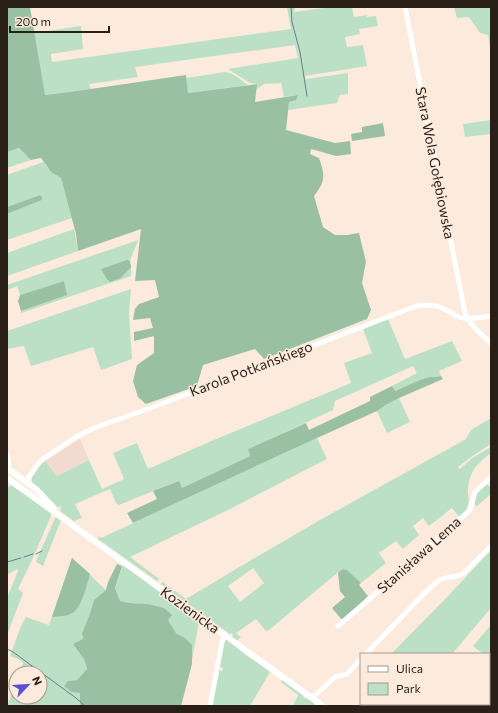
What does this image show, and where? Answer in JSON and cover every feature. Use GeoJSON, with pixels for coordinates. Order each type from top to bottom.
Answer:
{"type":"FeatureCollection","features":[{"type":"Feature","properties":{"kind":"main road","name":"Kozienicka"},"geometry":{"type":"LineString","coordinates":[[8,466],[21,482],[58,514],[323,706]]}},
{"type":"Feature","properties":{"kind":"main road","name":"Kozienicka"},"geometry":{"type":"LineString","coordinates":[[7,478],[21,482],[37,490],[58,514]]}},
{"type":"Feature","properties":{"kind":"street","name":"Stara Wola Gołębiowska"},"geometry":{"type":"LineString","coordinates":[[405,7],[444,210],[467,319]]}},
{"type":"Feature","properties":{"kind":"street","name":"Karola Potkańskiego"},"geometry":{"type":"LineString","coordinates":[[21,482],[31,474],[43,459],[76,437],[94,428],[411,308],[420,305],[433,304],[440,306],[460,318],[467,319]]}},
{"type":"Feature","properties":{"kind":"street"},"geometry":{"type":"LineString","coordinates":[[467,319],[491,316]]}},
{"type":"Feature","properties":{"kind":"street"},"geometry":{"type":"LineString","coordinates":[[467,319],[476,330],[491,343]]}},
{"type":"Feature","properties":{"kind":"street"},"geometry":{"type":"LineString","coordinates":[[7,454],[8,466]]}},
{"type":"Feature","properties":{"kind":"street","name":"Stanisława Lema"},"geometry":{"type":"LineString","coordinates":[[338,626],[470,510],[475,492],[490,480]]}},
{"type":"Feature","properties":{"kind":"street"},"geometry":{"type":"LineString","coordinates":[[367,653],[439,580],[460,576],[491,546]]}},
{"type":"Feature","properties":{"kind":"street"},"geometry":{"type":"LineString","coordinates":[[210,706],[222,642],[225,635]]}},
{"type":"Feature","properties":{"kind":"street"},"geometry":{"type":"LineString","coordinates":[[312,698],[335,677],[347,674],[360,660]]}},
{"type":"Feature","properties":{"kind":"shaded area"},"geometry":{"type":"Polygon","coordinates":[[[80,439],[89,460],[57,476],[45,461],[80,439]]]}},
{"type":"Feature","properties":{"kind":"green space"},"geometry":{"type":"Polygon","coordinates":[[[7,7],[30,7],[45,95],[186,75],[188,93],[257,84],[255,102],[298,95],[296,100],[289,102],[286,130],[335,143],[350,141],[351,154],[336,156],[311,149],[310,154],[319,158],[323,174],[321,186],[314,196],[323,227],[335,235],[359,233],[366,262],[362,283],[371,310],[367,319],[264,359],[255,349],[203,365],[197,386],[146,404],[138,397],[133,381],[137,365],[154,353],[154,336],[134,341],[134,332],[153,328],[150,318],[133,320],[135,309],[139,304],[159,297],[155,280],[135,281],[141,229],[78,251],[76,234],[61,178],[51,172],[41,158],[31,160],[19,148],[7,152],[7,7]]]}},
{"type":"Feature","properties":{"kind":"green space"},"geometry":{"type":"Polygon","coordinates":[[[287,7],[295,7],[294,12],[331,7],[352,7],[354,17],[367,15],[367,17],[376,16],[378,26],[359,29],[360,34],[345,37],[347,47],[363,45],[367,66],[305,76],[306,79],[348,73],[348,94],[340,95],[337,103],[288,110],[289,102],[298,95],[284,97],[281,83],[264,84],[256,90],[257,84],[250,83],[228,69],[298,58],[295,45],[135,67],[138,77],[89,84],[91,89],[44,95],[34,33],[81,26],[83,49],[51,54],[52,62],[291,29],[287,7]]]}},
{"type":"Feature","properties":{"kind":"green space"},"geometry":{"type":"Polygon","coordinates":[[[454,7],[491,7],[491,49],[488,35],[480,33],[469,17],[457,18],[454,7]]]}},
{"type":"Feature","properties":{"kind":"green space"},"geometry":{"type":"Polygon","coordinates":[[[225,72],[234,75],[248,85],[188,93],[186,78],[225,72]]]}},
{"type":"Feature","properties":{"kind":"green space"},"geometry":{"type":"Polygon","coordinates":[[[491,120],[491,134],[465,137],[463,124],[491,120]]]}},
{"type":"Feature","properties":{"kind":"green space"},"geometry":{"type":"Polygon","coordinates":[[[383,123],[385,136],[352,141],[351,134],[362,132],[362,127],[383,123]]]}},
{"type":"Feature","properties":{"kind":"green space"},"geometry":{"type":"Polygon","coordinates":[[[19,148],[31,160],[7,168],[7,152],[19,148]]]}},
{"type":"Feature","properties":{"kind":"green space"},"geometry":{"type":"Polygon","coordinates":[[[43,162],[51,172],[61,178],[72,218],[7,240],[7,214],[42,200],[40,195],[7,207],[7,175],[43,162]]]}},
{"type":"Feature","properties":{"kind":"green space"},"geometry":{"type":"Polygon","coordinates":[[[40,195],[42,200],[7,214],[7,207],[40,195]]]}},
{"type":"Feature","properties":{"kind":"green space"},"geometry":{"type":"Polygon","coordinates":[[[74,229],[78,251],[7,276],[7,253],[74,229]]]}},
{"type":"Feature","properties":{"kind":"green space"},"geometry":{"type":"Polygon","coordinates":[[[138,240],[130,261],[128,260],[121,278],[131,267],[131,276],[21,313],[21,311],[66,295],[64,281],[20,295],[17,286],[7,290],[7,285],[138,240]]]}},
{"type":"Feature","properties":{"kind":"green space"},"geometry":{"type":"Polygon","coordinates":[[[127,260],[130,261],[131,267],[121,278],[110,282],[101,269],[127,260]]]}},
{"type":"Feature","properties":{"kind":"green space"},"geometry":{"type":"Polygon","coordinates":[[[64,281],[67,295],[21,311],[18,301],[20,295],[64,281]]]}},
{"type":"Feature","properties":{"kind":"green space"},"geometry":{"type":"Polygon","coordinates":[[[131,289],[129,313],[132,359],[101,370],[93,347],[31,366],[24,346],[7,349],[7,331],[131,289]]]}},
{"type":"Feature","properties":{"kind":"green space"},"geometry":{"type":"Polygon","coordinates":[[[388,319],[405,359],[452,341],[462,361],[439,371],[441,376],[430,377],[394,391],[392,386],[417,373],[413,366],[335,401],[333,410],[248,449],[250,456],[182,488],[178,481],[119,505],[116,503],[110,489],[75,504],[82,518],[74,521],[60,511],[61,506],[56,508],[32,482],[32,477],[45,461],[57,476],[89,460],[102,489],[124,479],[113,453],[137,443],[148,469],[351,383],[344,363],[372,353],[363,329],[388,319]]]}},
{"type":"Feature","properties":{"kind":"green space"},"geometry":{"type":"Polygon","coordinates":[[[441,376],[443,379],[399,398],[377,411],[133,523],[127,513],[157,499],[153,491],[179,481],[182,488],[250,456],[248,449],[306,423],[309,430],[370,401],[370,397],[392,386],[395,391],[420,380],[441,376]]]}},
{"type":"Feature","properties":{"kind":"green space"},"geometry":{"type":"Polygon","coordinates":[[[399,398],[410,422],[387,433],[377,411],[399,398]]]}},
{"type":"Feature","properties":{"kind":"green space"},"geometry":{"type":"Polygon","coordinates":[[[491,418],[491,444],[458,467],[460,469],[472,458],[491,447],[491,453],[478,464],[472,472],[468,489],[469,501],[467,509],[460,518],[452,508],[429,526],[423,518],[413,526],[419,535],[403,549],[396,541],[379,553],[386,563],[361,583],[347,570],[342,569],[269,630],[266,631],[256,619],[236,633],[241,637],[237,640],[232,637],[233,634],[227,632],[161,584],[163,582],[186,599],[320,520],[466,439],[471,430],[491,418]],[[253,568],[228,586],[240,602],[264,583],[253,568]]]}},
{"type":"Feature","properties":{"kind":"green space"},"geometry":{"type":"Polygon","coordinates":[[[317,438],[327,459],[228,510],[130,557],[159,579],[157,581],[98,539],[99,536],[101,538],[317,438]]]}},
{"type":"Feature","properties":{"kind":"green space"},"geometry":{"type":"Polygon","coordinates":[[[486,484],[491,487],[491,494],[477,506],[475,505],[476,495],[486,484]]]}},
{"type":"Feature","properties":{"kind":"green space"},"geometry":{"type":"Polygon","coordinates":[[[11,485],[51,512],[51,516],[18,589],[23,593],[7,635],[7,598],[18,571],[17,569],[7,575],[7,488],[11,485]]]}},
{"type":"Feature","properties":{"kind":"green space"},"geometry":{"type":"Polygon","coordinates":[[[56,516],[61,520],[43,566],[36,561],[56,516]]]}},
{"type":"Feature","properties":{"kind":"green space"},"geometry":{"type":"Polygon","coordinates":[[[491,550],[491,608],[453,653],[392,653],[491,550]]]}},
{"type":"Feature","properties":{"kind":"green space"},"geometry":{"type":"Polygon","coordinates":[[[72,558],[106,590],[94,600],[82,633],[83,639],[79,650],[87,669],[77,680],[68,681],[80,692],[80,706],[7,706],[8,703],[8,705],[48,705],[48,665],[22,665],[23,663],[20,660],[10,656],[21,626],[26,617],[49,625],[72,558]]]}},
{"type":"Feature","properties":{"kind":"green space"},"geometry":{"type":"Polygon","coordinates":[[[72,558],[90,574],[84,594],[77,609],[72,614],[52,617],[72,558]]]}},
{"type":"Feature","properties":{"kind":"green space"},"geometry":{"type":"Polygon","coordinates":[[[117,564],[122,566],[115,588],[120,601],[148,604],[164,608],[172,615],[168,620],[176,633],[185,638],[192,645],[192,664],[181,706],[80,706],[80,693],[72,692],[64,686],[68,681],[77,680],[87,669],[84,659],[73,644],[83,639],[82,633],[94,600],[106,590],[108,582],[117,564]]]}},
{"type":"Feature","properties":{"kind":"green space"},"geometry":{"type":"Polygon","coordinates":[[[123,564],[199,622],[192,660],[192,652],[185,638],[176,633],[168,620],[138,603],[120,601],[115,588],[123,564]]]}},
{"type":"Feature","properties":{"kind":"green space"},"geometry":{"type":"Polygon","coordinates":[[[342,569],[347,570],[361,583],[359,585],[368,596],[343,621],[332,608],[345,597],[340,591],[338,573],[342,569]]]}},
{"type":"Feature","properties":{"kind":"green space"},"geometry":{"type":"Polygon","coordinates":[[[491,625],[490,675],[490,653],[482,653],[473,646],[491,625]]]}},
{"type":"Feature","properties":{"kind":"green space"},"geometry":{"type":"Polygon","coordinates":[[[226,638],[244,654],[270,672],[250,706],[212,706],[219,670],[222,672],[223,668],[219,666],[223,641],[226,638]]]}},
{"type":"Feature","properties":{"kind":"green space"},"geometry":{"type":"Polygon","coordinates":[[[282,679],[304,695],[303,697],[315,703],[315,706],[293,706],[298,695],[281,682],[282,679]]]}},
{"type":"Feature","properties":{"kind":"waterway"},"geometry":{"type":"LineString","coordinates":[[291,7],[292,22],[300,52],[307,96]]}},
{"type":"Feature","properties":{"kind":"waterway"},"geometry":{"type":"LineString","coordinates":[[36,554],[42,551]]}},
{"type":"Feature","properties":{"kind":"waterway"},"geometry":{"type":"LineString","coordinates":[[24,557],[33,554]]}},
{"type":"Feature","properties":{"kind":"waterway"},"geometry":{"type":"LineString","coordinates":[[7,562],[21,558]]}},
{"type":"Feature","properties":{"kind":"waterway"},"geometry":{"type":"LineString","coordinates":[[7,649],[85,706]]}}]}
